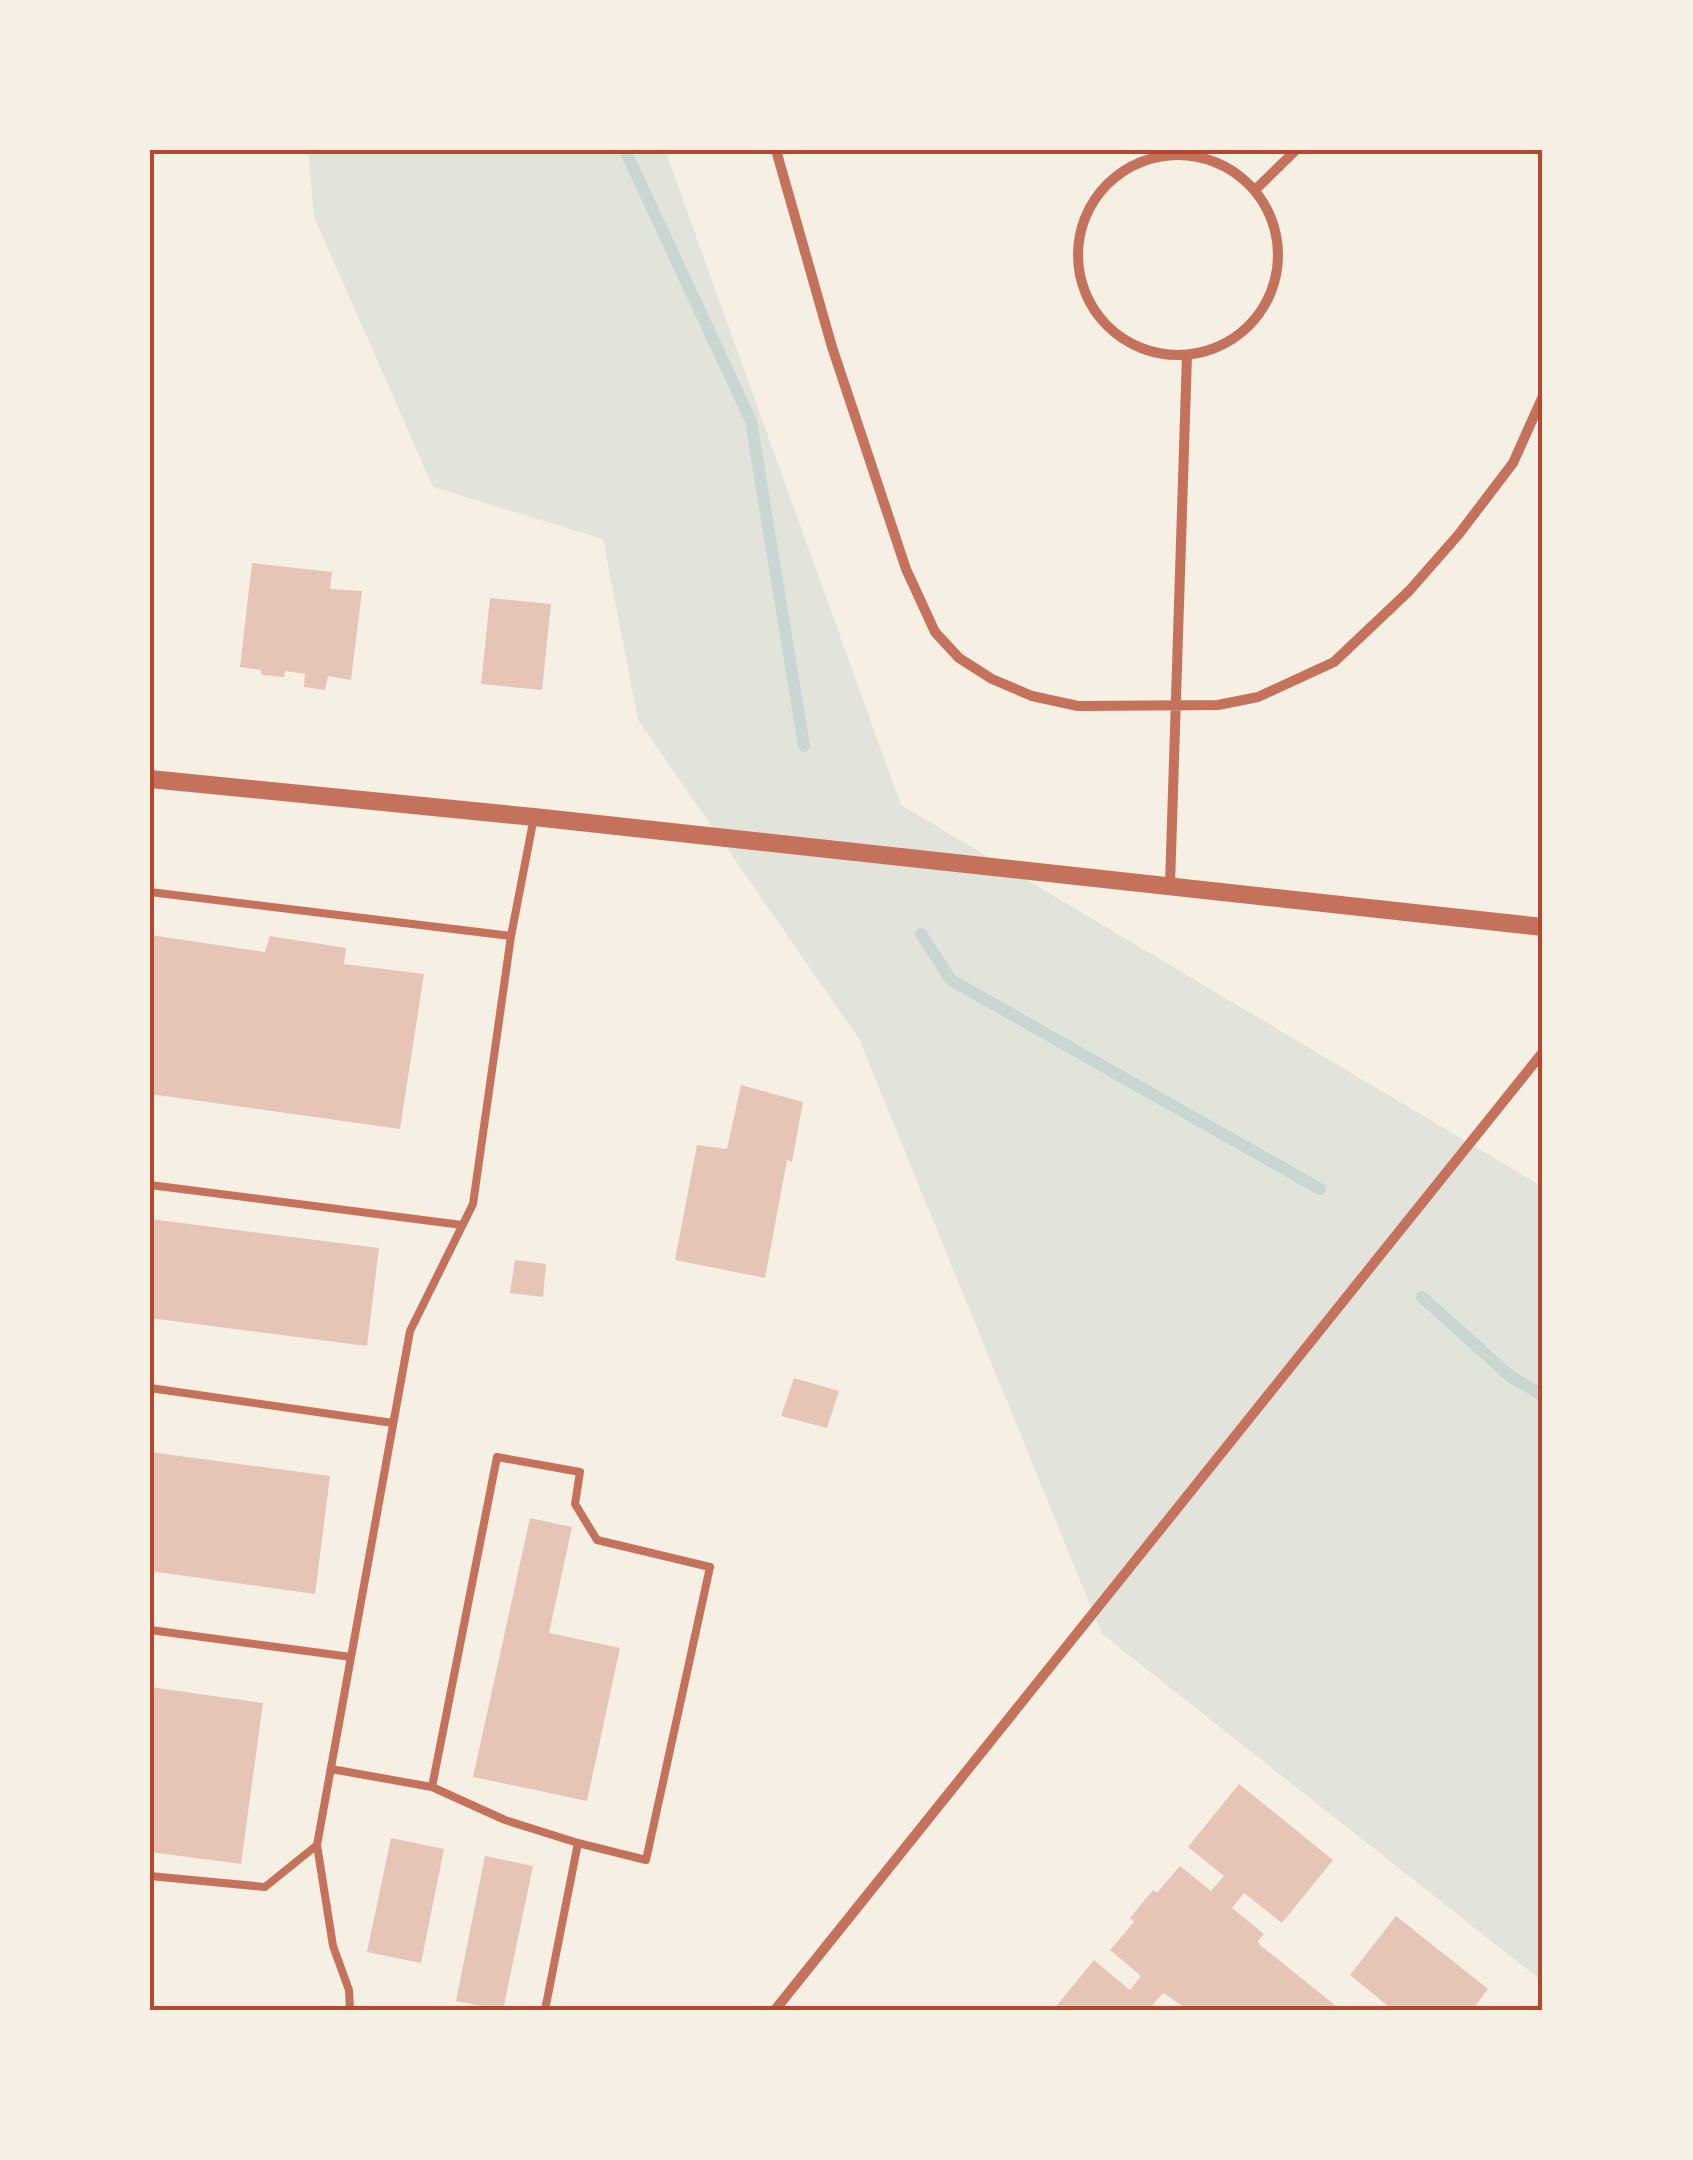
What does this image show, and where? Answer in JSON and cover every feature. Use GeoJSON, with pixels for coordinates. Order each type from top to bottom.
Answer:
{"type":"FeatureCollection","features":[{"type":"Feature","properties":{"kind":"street"},"geometry":{"type":"LineString","coordinates":[[776,150],[832,348],[906,569],[935,632],[959,658],[992,679],[1032,696],[1078,706],[1218,705],[1258,697],[1334,662],[1409,590],[1458,534],[1512,464],[1543,396]]}},
{"type":"Feature","properties":{"kind":"street"},"geometry":{"type":"LineString","coordinates":[[1255,190],[1296,150]]}},
{"type":"Feature","properties":{"kind":"street"},"geometry":{"type":"LineString","coordinates":[[1163,155],[1197,156],[1229,168],[1255,190],[1271,216],[1278,246],[1276,278],[1264,307],[1244,330],[1230,339],[1187,355],[1153,352],[1122,338],[1098,314],[1082,284],[1078,250],[1085,217],[1104,188],[1130,166],[1163,155]]}},
{"type":"Feature","properties":{"kind":"street"},"geometry":{"type":"LineString","coordinates":[[1170,885],[1187,355]]}},
{"type":"Feature","properties":{"kind":"street"},"geometry":{"type":"LineString","coordinates":[[150,779],[1543,927]]}},
{"type":"Feature","properties":{"kind":"street"},"geometry":{"type":"LineString","coordinates":[[775,2010],[1543,1052]]}},
{"type":"Feature","properties":{"kind":"lane"},"geometry":{"type":"LineString","coordinates":[[350,2010],[349,1990],[334,1946],[318,1845],[410,1331],[473,1204],[511,936],[534,817]]}},
{"type":"Feature","properties":{"kind":"lane"},"geometry":{"type":"LineString","coordinates":[[150,892],[511,936]]}},
{"type":"Feature","properties":{"kind":"lane"},"geometry":{"type":"LineString","coordinates":[[150,1185],[462,1226]]}},
{"type":"Feature","properties":{"kind":"lane"},"geometry":{"type":"LineString","coordinates":[[150,1388],[393,1423]]}},
{"type":"Feature","properties":{"kind":"lane"},"geometry":{"type":"LineString","coordinates":[[331,1769],[432,1787],[505,1820],[646,1860],[710,1567],[597,1540],[575,1504],[580,1472],[497,1456],[432,1787]]}},
{"type":"Feature","properties":{"kind":"lane"},"geometry":{"type":"LineString","coordinates":[[150,1630],[351,1657]]}},
{"type":"Feature","properties":{"kind":"lane"},"geometry":{"type":"LineString","coordinates":[[544,2010],[578,1843]]}},
{"type":"Feature","properties":{"kind":"lane"},"geometry":{"type":"LineString","coordinates":[[150,1876],[265,1887],[318,1845]]}},
{"type":"Feature","properties":{"kind":"shaded area"},"geometry":{"type":"Polygon","coordinates":[[[308,150],[665,150],[901,805],[1543,1187],[1543,1982],[1102,1634],[859,1039],[638,720],[603,539],[433,487],[314,217],[308,150]]]}},
{"type":"Feature","properties":{"kind":"building"},"geometry":{"type":"Polygon","coordinates":[[[252,563],[332,572],[330,589],[362,591],[351,680],[328,676],[325,690],[304,687],[305,674],[285,671],[284,677],[261,675],[261,670],[240,667],[252,563]]]}},
{"type":"Feature","properties":{"kind":"building"},"geometry":{"type":"Polygon","coordinates":[[[490,598],[551,604],[542,690],[481,684],[490,598]]]}},
{"type":"Feature","properties":{"kind":"building"},"geometry":{"type":"Polygon","coordinates":[[[150,935],[265,952],[270,936],[346,948],[344,964],[424,974],[400,1129],[150,1094],[150,935]]]}},
{"type":"Feature","properties":{"kind":"building"},"geometry":{"type":"Polygon","coordinates":[[[741,1085],[803,1102],[792,1162],[787,1160],[765,1278],[675,1260],[697,1145],[727,1149],[741,1085]]]}},
{"type":"Feature","properties":{"kind":"building"},"geometry":{"type":"Polygon","coordinates":[[[150,1219],[379,1248],[367,1346],[150,1318],[150,1219]]]}},
{"type":"Feature","properties":{"kind":"building"},"geometry":{"type":"Polygon","coordinates":[[[515,1260],[546,1264],[543,1297],[510,1293],[515,1260]]]}},
{"type":"Feature","properties":{"kind":"building"},"geometry":{"type":"Polygon","coordinates":[[[794,1378],[839,1391],[827,1428],[781,1416],[794,1378]]]}},
{"type":"Feature","properties":{"kind":"building"},"geometry":{"type":"Polygon","coordinates":[[[150,1452],[330,1476],[315,1594],[150,1571],[150,1452]]]}},
{"type":"Feature","properties":{"kind":"building"},"geometry":{"type":"Polygon","coordinates":[[[530,1518],[572,1527],[549,1633],[620,1648],[587,1801],[473,1777],[530,1518]]]}},
{"type":"Feature","properties":{"kind":"building"},"geometry":{"type":"Polygon","coordinates":[[[150,1687],[263,1703],[241,1864],[150,1852],[150,1687]]]}},
{"type":"Feature","properties":{"kind":"building"},"geometry":{"type":"Polygon","coordinates":[[[1239,1784],[1333,1860],[1282,1923],[1244,1893],[1232,1908],[1264,1934],[1258,1941],[1260,1945],[1341,2010],[1189,2010],[1163,1993],[1151,2007],[1154,2010],[1053,2010],[1094,1960],[1130,1990],[1141,1976],[1110,1950],[1134,1922],[1130,1918],[1153,1890],[1157,1893],[1180,1866],[1211,1891],[1224,1876],[1188,1847],[1239,1784]]]}},
{"type":"Feature","properties":{"kind":"building"},"geometry":{"type":"Polygon","coordinates":[[[391,1838],[444,1849],[421,1963],[367,1952],[391,1838]]]}},
{"type":"Feature","properties":{"kind":"building"},"geometry":{"type":"Polygon","coordinates":[[[485,1856],[533,1866],[503,2010],[456,2001],[485,1856]]]}},
{"type":"Feature","properties":{"kind":"building"},"geometry":{"type":"Polygon","coordinates":[[[1396,1916],[1488,1989],[1472,2010],[1393,2010],[1350,1975],[1396,1916]]]}},
{"type":"Feature","properties":{"kind":"waterway"},"geometry":{"type":"LineString","coordinates":[[625,150],[751,421],[804,746]]}},
{"type":"Feature","properties":{"kind":"waterway"},"geometry":{"type":"LineString","coordinates":[[921,934],[951,980],[1320,1189]]}},
{"type":"Feature","properties":{"kind":"waterway"},"geometry":{"type":"LineString","coordinates":[[1422,1297],[1510,1376],[1543,1396]]}}]}
